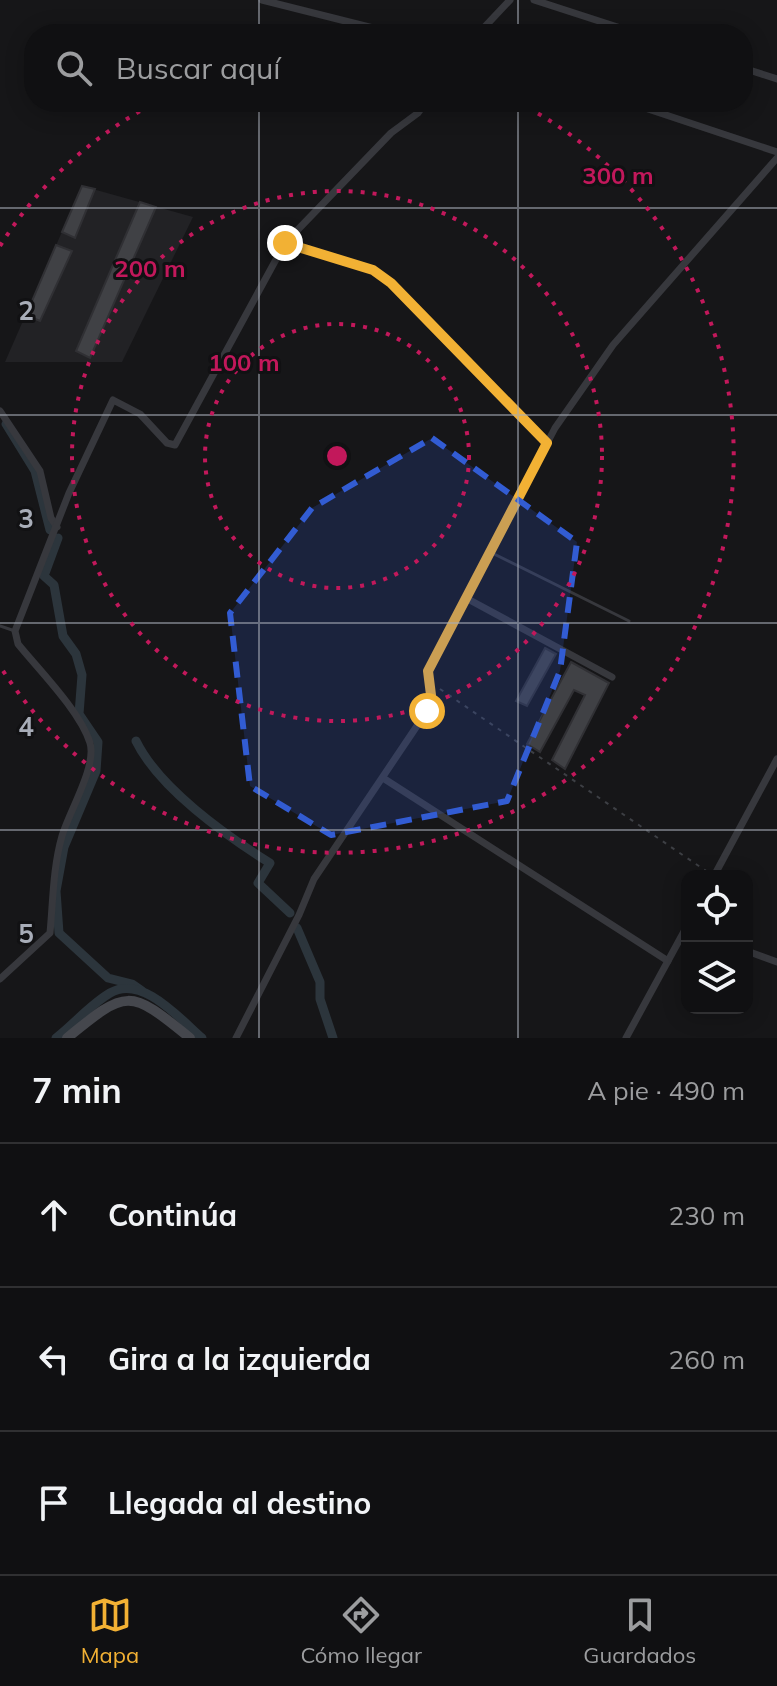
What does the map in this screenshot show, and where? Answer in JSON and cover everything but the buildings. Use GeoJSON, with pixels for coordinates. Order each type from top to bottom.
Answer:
{"type":"FeatureCollection","features":[{"type":"Feature","properties":{"kind":"street"},"geometry":{"type":"LineString","coordinates":[[262,0],[357,24]]}},
{"type":"Feature","properties":{"kind":"street"},"geometry":{"type":"LineString","coordinates":[[487,24],[510,0]]}},
{"type":"Feature","properties":{"kind":"street"},"geometry":{"type":"LineString","coordinates":[[534,0],[608,24]]}},
{"type":"Feature","properties":{"kind":"street"},"geometry":{"type":"LineString","coordinates":[[753,71],[777,79]]}},
{"type":"Feature","properties":{"kind":"street"},"geometry":{"type":"LineString","coordinates":[[0,979],[50,933],[55,864],[62,834],[88,771],[91,744],[73,713],[18,644],[15,631],[113,400],[140,414],[167,443],[175,445],[285,243],[391,133],[419,112]]}},
{"type":"Feature","properties":{"kind":"street"},"geometry":{"type":"LineString","coordinates":[[657,112],[777,152]]}},
{"type":"Feature","properties":{"kind":"street"},"geometry":{"type":"LineString","coordinates":[[236,1038],[314,879],[427,711],[431,695],[428,671],[547,443],[613,345],[777,158]]}},
{"type":"Feature","properties":{"kind":"street"},"geometry":{"type":"LineString","coordinates":[[285,243],[373,270],[382,276],[547,443]]}},
{"type":"Feature","properties":{"kind":"street"},"geometry":{"type":"LineString","coordinates":[[0,411],[40,471],[51,518],[57,527]]}},
{"type":"Feature","properties":{"kind":"street"},"geometry":{"type":"LineString","coordinates":[[466,598],[612,677]]}},
{"type":"Feature","properties":{"kind":"street"},"geometry":{"type":"LineString","coordinates":[[716,870],[777,759]]}},
{"type":"Feature","properties":{"kind":"street"},"geometry":{"type":"LineString","coordinates":[[383,778],[668,961]]}},
{"type":"Feature","properties":{"kind":"street"},"geometry":{"type":"LineString","coordinates":[[765,782],[777,787]]}},
{"type":"Feature","properties":{"kind":"street"},"geometry":{"type":"LineString","coordinates":[[626,1038],[681,937]]}},
{"type":"Feature","properties":{"kind":"street"},"geometry":{"type":"LineString","coordinates":[[753,953],[777,962]]}},
{"type":"Feature","properties":{"kind":"street"},"geometry":{"type":"LineString","coordinates":[[67,1038],[109,1003],[134,1000],[153,1008],[190,1038]]}},
{"type":"Feature","properties":{"kind":"lane"},"geometry":{"type":"LineString","coordinates":[[490,552],[629,621]]}},
{"type":"Feature","properties":{"kind":"lane"},"geometry":{"type":"LineString","coordinates":[[0,626],[15,631]]}},
{"type":"Feature","properties":{"kind":"path"},"geometry":{"type":"LineString","coordinates":[[429,682],[704,870]]}},
{"type":"Feature","properties":{"kind":"highlighted area"},"geometry":{"type":"Polygon","coordinates":[[[432,438],[577,542],[560,671],[507,801],[331,835],[250,786],[230,613],[312,508],[432,438]]]}},
{"type":"Feature","properties":{"kind":"shaded area"},"geometry":{"type":"Polygon","coordinates":[[[82,186],[193,217],[122,362],[5,362],[82,186]]]}},
{"type":"Feature","properties":{"kind":"waterway"},"geometry":{"type":"LineString","coordinates":[[6,424],[35,471],[50,530]]}},
{"type":"Feature","properties":{"kind":"waterway"},"geometry":{"type":"LineString","coordinates":[[58,538],[44,576],[54,585],[63,636],[76,654],[82,675],[79,714],[98,742],[96,771],[64,847],[56,891],[59,933],[108,978],[132,984],[142,991]]}},
{"type":"Feature","properties":{"kind":"waterway"},"geometry":{"type":"LineString","coordinates":[[136,741],[160,776],[177,793],[233,839],[270,863],[258,883],[290,913]]}},
{"type":"Feature","properties":{"kind":"waterway"},"geometry":{"type":"LineString","coordinates":[[297,928],[320,982],[320,999],[333,1038]]}},
{"type":"Feature","properties":{"kind":"waterway"},"geometry":{"type":"LineString","coordinates":[[56,1038],[89,1008],[110,993],[122,989],[135,989],[160,1001],[202,1038]]}},
{"type":"Feature","properties":{"kind":"route"},"geometry":{"type":"LineString","coordinates":[[285,243],[373,270],[391,283],[547,443],[428,671],[431,695],[427,711]]}}]}
